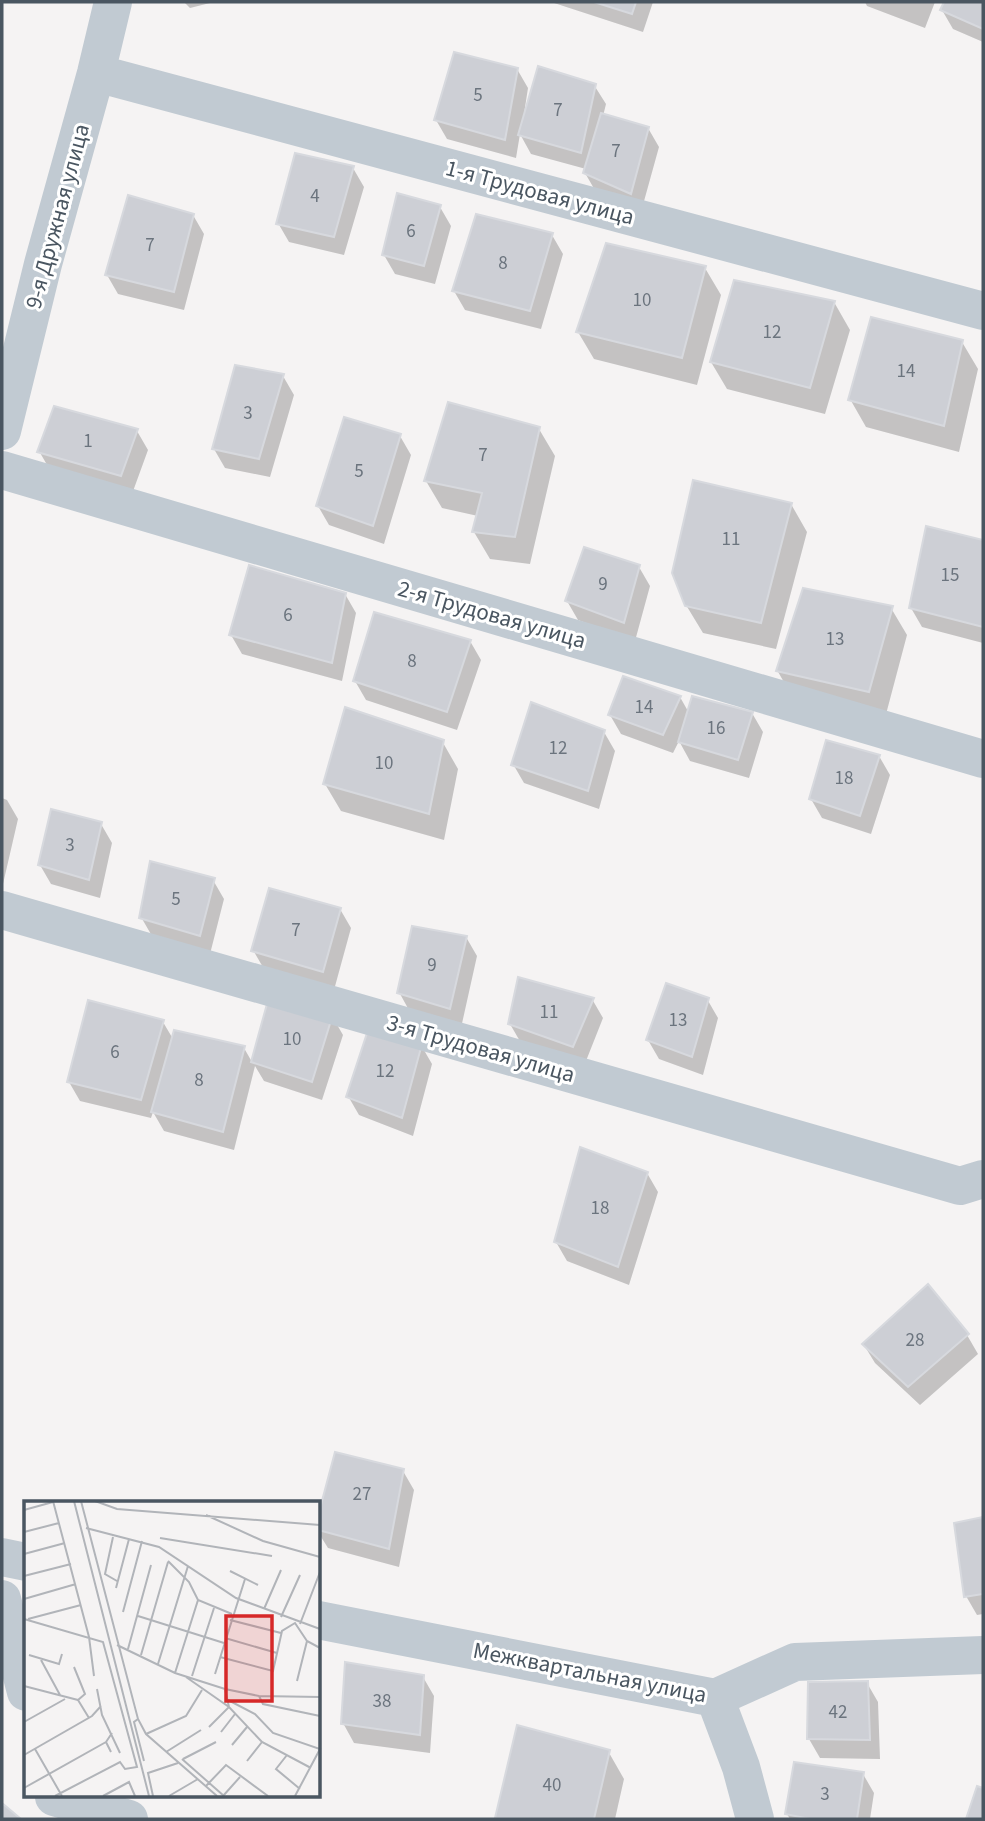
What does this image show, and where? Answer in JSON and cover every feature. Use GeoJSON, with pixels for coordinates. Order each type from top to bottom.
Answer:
{"type":"FeatureCollection","features":[{"type":"Feature","properties":{"kind":"street","name":"9-я Дружная улица"},"geometry":{"type":"LineString","coordinates":[[2,431],[43,264],[113,2]]}},
{"type":"Feature","properties":{"kind":"street","name":"1-я Трудовая улица"},"geometry":{"type":"LineString","coordinates":[[96,73],[983,311]]}},
{"type":"Feature","properties":{"kind":"street","name":"2-я Трудовая улица"},"geometry":{"type":"LineString","coordinates":[[2,470],[983,759]]}},
{"type":"Feature","properties":{"kind":"street","name":"3-я Трудовая улица"},"geometry":{"type":"LineString","coordinates":[[2,910],[972,1182]]}},
{"type":"Feature","properties":{"kind":"street"},"geometry":{"type":"LineString","coordinates":[[2,1557],[24,1562]]}},
{"type":"Feature","properties":{"kind":"street"},"geometry":{"type":"LineString","coordinates":[[2,1600],[24,1684]]}},
{"type":"Feature","properties":{"kind":"street","name":"Межквартальная улица"},"geometry":{"type":"LineString","coordinates":[[320,1620],[715,1698],[795,1662],[983,1655]]}},
{"type":"Feature","properties":{"kind":"street"},"geometry":{"type":"LineString","coordinates":[[715,1698],[741,1767],[755,1819]]}},
{"type":"Feature","properties":{"kind":"street"},"geometry":{"type":"LineString","coordinates":[[55,1804],[129,1819]]}},
{"type":"Feature","properties":{"kind":"building"},"geometry":{"type":"Polygon","coordinates":[[[594,2],[636,2],[632,14],[594,2]]]}},
{"type":"Feature","properties":{"kind":"building"},"geometry":{"type":"Polygon","coordinates":[[[944,2],[983,2],[983,29],[940,10],[944,2]]]}},
{"type":"Feature","properties":{"kind":"building"},"geometry":{"type":"Polygon","coordinates":[[[454,52],[518,68],[505,140],[434,120],[454,52]]]}},
{"type":"Feature","properties":{"kind":"building"},"geometry":{"type":"Polygon","coordinates":[[[538,66],[596,84],[581,153],[518,135],[538,66]]]}},
{"type":"Feature","properties":{"kind":"building"},"geometry":{"type":"Polygon","coordinates":[[[601,113],[649,127],[631,194],[583,173],[601,113]]]}},
{"type":"Feature","properties":{"kind":"building"},"geometry":{"type":"Polygon","coordinates":[[[295,153],[354,166],[334,237],[276,224],[295,153]]]}},
{"type":"Feature","properties":{"kind":"building"},"geometry":{"type":"Polygon","coordinates":[[[397,193],[441,205],[424,266],[382,255],[397,193]]]}},
{"type":"Feature","properties":{"kind":"building"},"geometry":{"type":"Polygon","coordinates":[[[128,195],[194,214],[174,292],[105,275],[128,195]]]}},
{"type":"Feature","properties":{"kind":"building"},"geometry":{"type":"Polygon","coordinates":[[[476,214],[553,233],[530,311],[452,291],[476,214]]]}},
{"type":"Feature","properties":{"kind":"building"},"geometry":{"type":"Polygon","coordinates":[[[606,243],[706,266],[682,358],[576,332],[606,243]]]}},
{"type":"Feature","properties":{"kind":"building"},"geometry":{"type":"Polygon","coordinates":[[[734,280],[835,301],[810,388],[710,362],[734,280]]]}},
{"type":"Feature","properties":{"kind":"building"},"geometry":{"type":"Polygon","coordinates":[[[871,317],[963,340],[944,426],[848,400],[871,317]]]}},
{"type":"Feature","properties":{"kind":"building"},"geometry":{"type":"Polygon","coordinates":[[[235,365],[284,374],[259,459],[212,449],[235,365]]]}},
{"type":"Feature","properties":{"kind":"building"},"geometry":{"type":"Polygon","coordinates":[[[448,402],[540,427],[515,537],[472,532],[482,493],[424,481],[448,402]]]}},
{"type":"Feature","properties":{"kind":"building"},"geometry":{"type":"Polygon","coordinates":[[[54,406],[138,429],[121,476],[37,452],[54,406]]]}},
{"type":"Feature","properties":{"kind":"building"},"geometry":{"type":"Polygon","coordinates":[[[344,417],[401,434],[373,526],[316,506],[344,417]]]}},
{"type":"Feature","properties":{"kind":"building"},"geometry":{"type":"Polygon","coordinates":[[[693,480],[792,503],[761,623],[685,606],[672,573],[693,480]]]}},
{"type":"Feature","properties":{"kind":"building"},"geometry":{"type":"Polygon","coordinates":[[[926,526],[983,540],[983,627],[909,608],[926,526]]]}},
{"type":"Feature","properties":{"kind":"building"},"geometry":{"type":"Polygon","coordinates":[[[584,547],[640,565],[624,623],[565,601],[584,547]]]}},
{"type":"Feature","properties":{"kind":"building"},"geometry":{"type":"Polygon","coordinates":[[[249,565],[346,593],[332,663],[229,635],[249,565]]]}},
{"type":"Feature","properties":{"kind":"building"},"geometry":{"type":"Polygon","coordinates":[[[803,588],[893,606],[869,692],[776,671],[803,588]]]}},
{"type":"Feature","properties":{"kind":"building"},"geometry":{"type":"Polygon","coordinates":[[[374,612],[471,640],[447,712],[353,681],[374,612]]]}},
{"type":"Feature","properties":{"kind":"building"},"geometry":{"type":"Polygon","coordinates":[[[623,676],[681,696],[663,735],[608,715],[623,676]]]}},
{"type":"Feature","properties":{"kind":"building"},"geometry":{"type":"Polygon","coordinates":[[[692,696],[753,712],[738,760],[678,742],[692,696]]]}},
{"type":"Feature","properties":{"kind":"building"},"geometry":{"type":"Polygon","coordinates":[[[531,702],[605,730],[588,791],[511,765],[531,702]]]}},
{"type":"Feature","properties":{"kind":"building"},"geometry":{"type":"Polygon","coordinates":[[[345,707],[444,740],[429,814],[323,784],[345,707]]]}},
{"type":"Feature","properties":{"kind":"building"},"geometry":{"type":"Polygon","coordinates":[[[826,740],[880,755],[860,816],[809,799],[826,740]]]}},
{"type":"Feature","properties":{"kind":"building"},"geometry":{"type":"Polygon","coordinates":[[[51,809],[102,822],[89,880],[38,865],[51,809]]]}},
{"type":"Feature","properties":{"kind":"building"},"geometry":{"type":"Polygon","coordinates":[[[150,861],[215,878],[200,936],[139,918],[150,861]]]}},
{"type":"Feature","properties":{"kind":"building"},"geometry":{"type":"Polygon","coordinates":[[[269,888],[341,908],[323,972],[251,951],[269,888]]]}},
{"type":"Feature","properties":{"kind":"building"},"geometry":{"type":"Polygon","coordinates":[[[412,926],[467,936],[450,1009],[397,993],[412,926]]]}},
{"type":"Feature","properties":{"kind":"building"},"geometry":{"type":"Polygon","coordinates":[[[518,977],[594,998],[573,1047],[508,1024],[518,977]]]}},
{"type":"Feature","properties":{"kind":"building"},"geometry":{"type":"Polygon","coordinates":[[[666,983],[709,998],[692,1057],[646,1040],[666,983]]]}},
{"type":"Feature","properties":{"kind":"building"},"geometry":{"type":"Polygon","coordinates":[[[270,993],[333,1014],[312,1082],[251,1062],[270,993]]]}},
{"type":"Feature","properties":{"kind":"building"},"geometry":{"type":"Polygon","coordinates":[[[88,1000],[164,1020],[141,1100],[67,1082],[88,1000]]]}},
{"type":"Feature","properties":{"kind":"building"},"geometry":{"type":"Polygon","coordinates":[[[369,1027],[422,1044],[402,1118],[346,1097],[369,1027]]]}},
{"type":"Feature","properties":{"kind":"building"},"geometry":{"type":"Polygon","coordinates":[[[174,1030],[245,1046],[223,1132],[151,1112],[174,1030]]]}},
{"type":"Feature","properties":{"kind":"building"},"geometry":{"type":"Polygon","coordinates":[[[580,1147],[648,1172],[618,1267],[554,1242],[580,1147]]]}},
{"type":"Feature","properties":{"kind":"building"},"geometry":{"type":"Polygon","coordinates":[[[928,1284],[969,1334],[908,1387],[862,1344],[928,1284]]]}},
{"type":"Feature","properties":{"kind":"building"},"geometry":{"type":"Polygon","coordinates":[[[335,1452],[404,1469],[389,1549],[320,1531],[320,1508],[335,1452]]]}},
{"type":"Feature","properties":{"kind":"building"},"geometry":{"type":"Polygon","coordinates":[[[983,1517],[983,1594],[964,1597],[954,1523],[983,1517]]]}},
{"type":"Feature","properties":{"kind":"building"},"geometry":{"type":"Polygon","coordinates":[[[345,1662],[424,1675],[420,1735],[341,1724],[345,1662]]]}},
{"type":"Feature","properties":{"kind":"building"},"geometry":{"type":"Polygon","coordinates":[[[868,1681],[870,1740],[807,1739],[808,1682],[868,1681]]]}},
{"type":"Feature","properties":{"kind":"building"},"geometry":{"type":"Polygon","coordinates":[[[517,1725],[610,1750],[594,1819],[495,1818],[517,1725]]]}},
{"type":"Feature","properties":{"kind":"building"},"geometry":{"type":"Polygon","coordinates":[[[794,1762],[864,1772],[857,1819],[810,1819],[785,1814],[794,1762]]]}},
{"type":"Feature","properties":{"kind":"building"},"geometry":{"type":"Polygon","coordinates":[[[977,1786],[983,1788],[983,1819],[966,1819],[977,1786]]]}},
{"type":"Feature","properties":{"kind":"building"},"geometry":{"type":"Polygon","coordinates":[[[2,1803],[21,1819],[2,1819],[2,1803]]]}}]}
